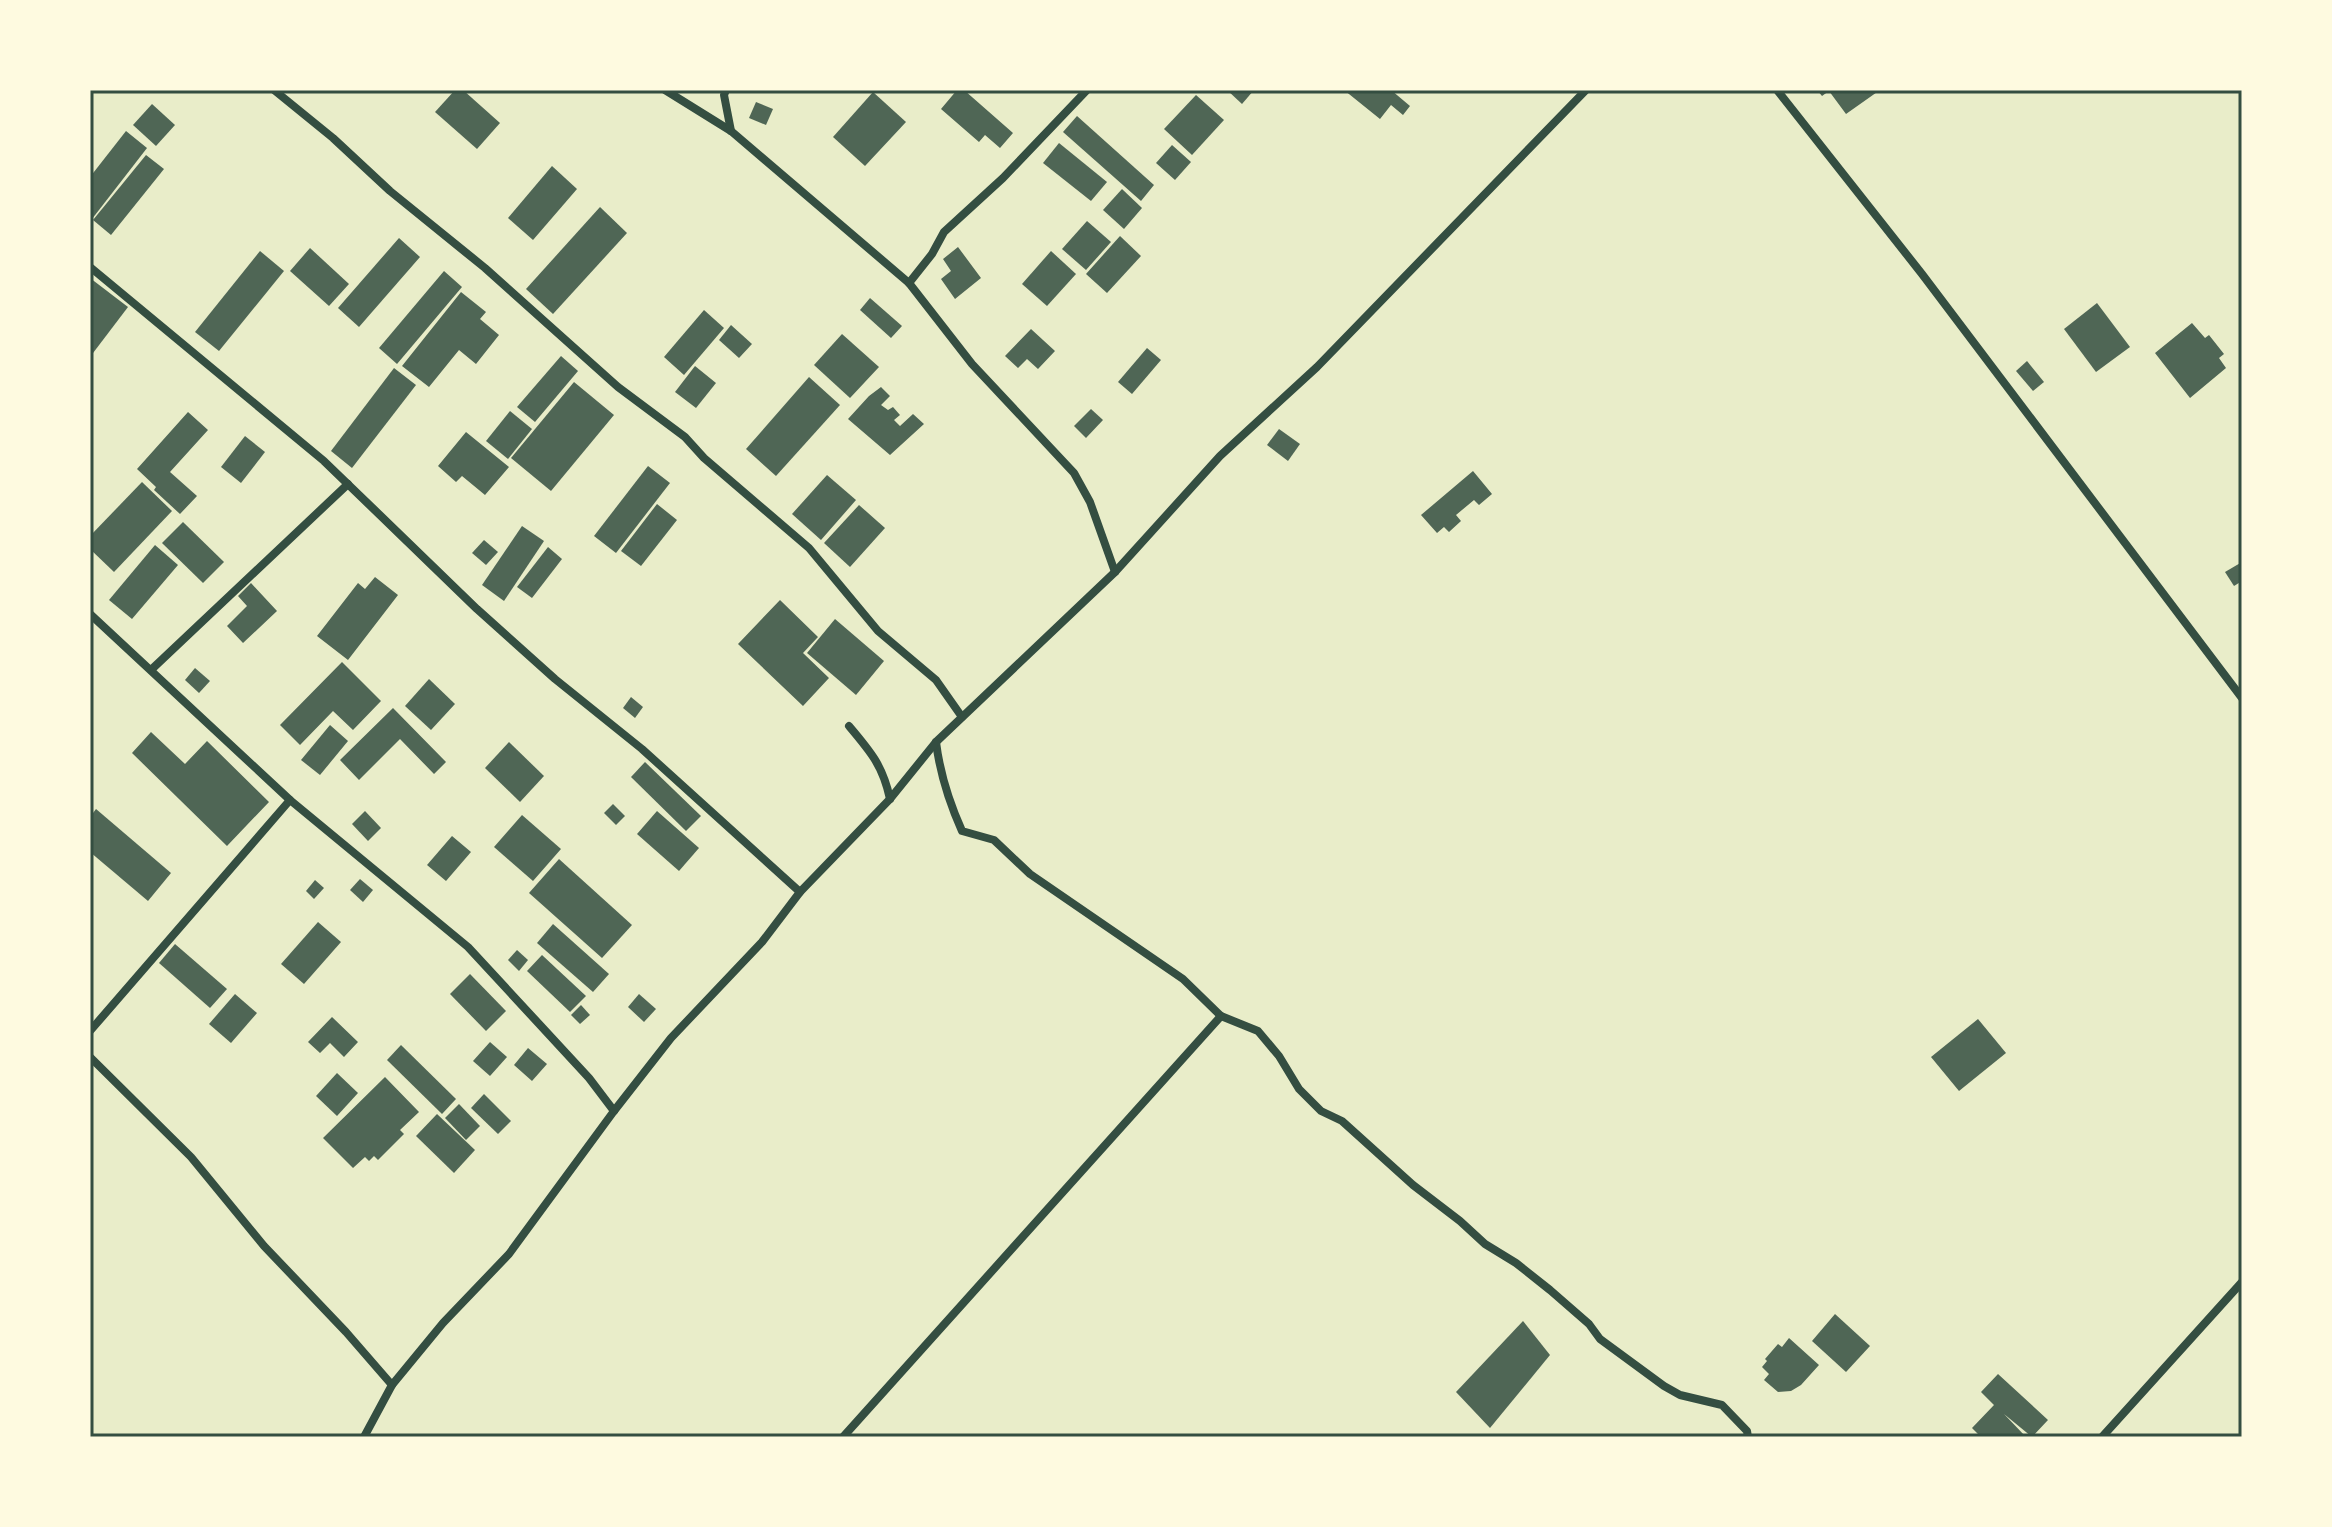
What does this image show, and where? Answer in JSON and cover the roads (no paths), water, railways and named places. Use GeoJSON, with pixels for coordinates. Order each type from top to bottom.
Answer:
{"type":"FeatureCollection","features":[{"type":"Feature","properties":{"kind":"street"},"geometry":{"type":"LineString","coordinates":[[274,90],[333,138],[390,191],[485,268],[618,387],[685,437],[704,458],[809,548],[878,631],[936,680],[962,717]]}},
{"type":"Feature","properties":{"kind":"street"},"geometry":{"type":"LineString","coordinates":[[665,90],[731,131],[909,283],[972,364],[1074,473],[1090,502],[1115,572]]}},
{"type":"Feature","properties":{"kind":"street"},"geometry":{"type":"LineString","coordinates":[[726,90],[724,95],[731,131]]}},
{"type":"Feature","properties":{"kind":"street"},"geometry":{"type":"LineString","coordinates":[[909,283],[932,254],[944,232],[1003,178],[1087,90]]}},
{"type":"Feature","properties":{"kind":"street"},"geometry":{"type":"LineString","coordinates":[[364,1437],[392,1385],[443,1323],[509,1254],[671,1038],[762,942],[800,892],[890,799],[936,742],[1115,572],[1220,456],[1317,367],[1586,90]]}},
{"type":"Feature","properties":{"kind":"street"},"geometry":{"type":"LineString","coordinates":[[1777,90],[1922,274],[2242,698]]}},
{"type":"Feature","properties":{"kind":"street"},"geometry":{"type":"LineString","coordinates":[[90,267],[348,484],[477,609],[555,679],[642,749],[800,892]]}},
{"type":"Feature","properties":{"kind":"street"},"geometry":{"type":"LineString","coordinates":[[152,669],[348,484]]}},
{"type":"Feature","properties":{"kind":"street"},"geometry":{"type":"LineString","coordinates":[[90,614],[290,800],[468,947],[589,1078],[614,1111]]}},
{"type":"Feature","properties":{"kind":"street"},"geometry":{"type":"LineString","coordinates":[[849,726],[875,756],[886,777],[890,799]]}},
{"type":"Feature","properties":{"kind":"street"},"geometry":{"type":"LineString","coordinates":[[936,742],[939,770],[962,831],[994,840],[1030,874],[1183,979],[1221,1016],[1258,1031],[1279,1056],[1299,1089],[1321,1111],[1342,1121],[1485,1244],[1550,1290],[1589,1324],[1600,1339],[1672,1390],[1722,1405],[1747,1431],[1748,1437]]}},
{"type":"Feature","properties":{"kind":"street"},"geometry":{"type":"LineString","coordinates":[[90,1031],[290,800]]}},
{"type":"Feature","properties":{"kind":"street"},"geometry":{"type":"LineString","coordinates":[[843,1437],[1221,1016]]}},
{"type":"Feature","properties":{"kind":"street"},"geometry":{"type":"LineString","coordinates":[[90,1057],[191,1157],[264,1246],[392,1385]]}},
{"type":"Feature","properties":{"kind":"street"},"geometry":{"type":"LineString","coordinates":[[2102,1437],[2242,1282]]}}]}
